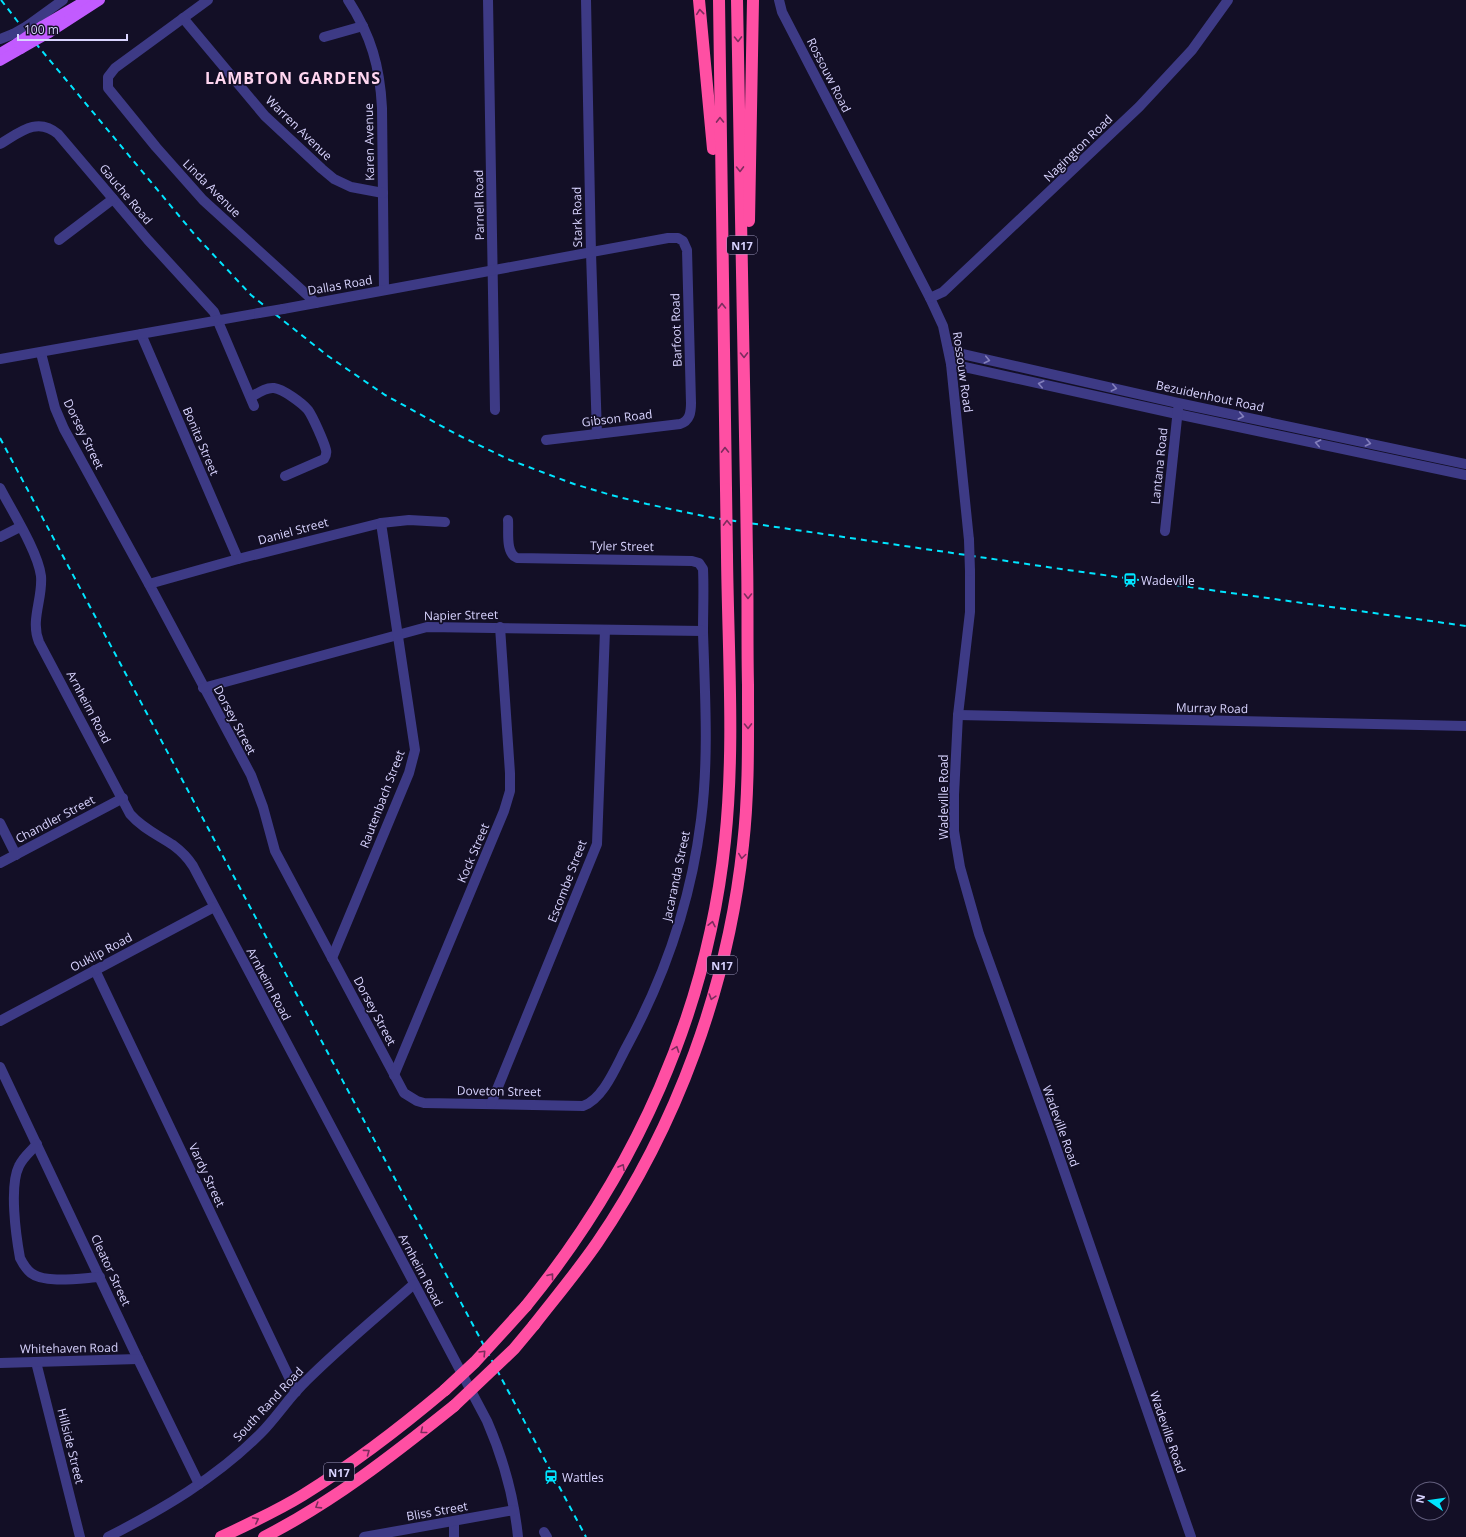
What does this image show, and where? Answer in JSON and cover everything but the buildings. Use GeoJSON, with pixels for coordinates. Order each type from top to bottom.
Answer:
{"type":"FeatureCollection","features":[{"type":"Feature","properties":{"kind":"highway"},"geometry":{"type":"LineString","coordinates":[[699,0],[712,142],[720,190]]}},
{"type":"Feature","properties":{"kind":"highway","name":"N17"},"geometry":{"type":"LineString","coordinates":[[221,1537],[302,1496],[346,1467],[396,1430],[445,1390],[475,1362],[526,1306],[554,1273],[611,1186],[636,1140],[675,1052],[691,1005],[704,958],[717,900],[725,841],[731,738],[720,190],[719,0]]}},
{"type":"Feature","properties":{"kind":"highway","name":"N17"},"geometry":{"type":"LineString","coordinates":[[264,1537],[313,1509],[356,1481],[408,1443],[454,1406],[514,1348],[534,1325],[597,1243],[628,1194],[653,1147],[674,1102],[693,1055],[723,961],[734,905],[743,845],[747,795],[748,739],[747,557],[737,0]]}},
{"type":"Feature","properties":{"kind":"highway"},"geometry":{"type":"LineString","coordinates":[[743,331],[749,247],[753,0]]}},
{"type":"Feature","properties":{"kind":"main road"},"geometry":{"type":"LineString","coordinates":[[46,30],[86,0]]}},
{"type":"Feature","properties":{"kind":"main road"},"geometry":{"type":"LineString","coordinates":[[0,52],[17,42],[46,30],[100,0]]}},
{"type":"Feature","properties":{"kind":"main road"},"geometry":{"type":"LineString","coordinates":[[0,61],[17,42]]}},
{"type":"Feature","properties":{"kind":"street"},"geometry":{"type":"LineString","coordinates":[[0,39],[17,42],[27,26],[63,0]]}},
{"type":"Feature","properties":{"kind":"street"},"geometry":{"type":"LineString","coordinates":[[183,18],[208,0]]}},
{"type":"Feature","properties":{"kind":"street","name":"Karen Avenue"},"geometry":{"type":"LineString","coordinates":[[348,0],[363,26],[376,59],[380,84],[382,108],[384,290]]}},
{"type":"Feature","properties":{"kind":"street","name":"Parnell Road"},"geometry":{"type":"LineString","coordinates":[[488,0],[496,410]]}},
{"type":"Feature","properties":{"kind":"street","name":"Stark Road"},"geometry":{"type":"LineString","coordinates":[[586,0],[591,253],[597,434]]}},
{"type":"Feature","properties":{"kind":"street","name":"Rossouw Road"},"geometry":{"type":"LineString","coordinates":[[779,0],[782,12],[930,298],[943,326],[951,364],[969,540],[970,612],[958,715]]}},
{"type":"Feature","properties":{"kind":"street","name":"Nagington Road"},"geometry":{"type":"LineString","coordinates":[[930,298],[944,292],[1139,107],[1192,50],[1228,0]]}},
{"type":"Feature","properties":{"kind":"street","name":"Linda Avenue"},"geometry":{"type":"LineString","coordinates":[[183,18],[115,68],[108,77],[108,88],[112,95],[182,178],[220,216],[316,303]]}},
{"type":"Feature","properties":{"kind":"street","name":"Warren Avenue"},"geometry":{"type":"LineString","coordinates":[[183,18],[265,116],[322,169],[334,179],[351,188],[383,193]]}},
{"type":"Feature","properties":{"kind":"street"},"geometry":{"type":"LineString","coordinates":[[324,37],[363,26]]}},
{"type":"Feature","properties":{"kind":"street","name":"Gauche Road"},"geometry":{"type":"LineString","coordinates":[[0,144],[29,128],[39,125],[48,127],[58,134],[148,240],[209,305],[214,312],[252,401],[264,390],[274,388],[290,396],[303,406],[311,415],[325,447],[326,454],[324,459],[285,476]]}},
{"type":"Feature","properties":{"kind":"street"},"geometry":{"type":"LineString","coordinates":[[59,240],[113,199]]}},
{"type":"Feature","properties":{"kind":"street","name":"Dallas Road"},"geometry":{"type":"LineString","coordinates":[[0,359],[41,353],[668,238],[678,238],[683,241]]}},
{"type":"Feature","properties":{"kind":"street","name":"Barfoot Road"},"geometry":{"type":"LineString","coordinates":[[683,241],[687,250],[691,403],[688,418]]}},
{"type":"Feature","properties":{"kind":"street","name":"Bonita Street"},"geometry":{"type":"LineString","coordinates":[[141,334],[238,559]]}},
{"type":"Feature","properties":{"kind":"street","name":"Bezuidenhout Road"},"geometry":{"type":"LineString","coordinates":[[949,351],[1178,403],[1466,464]]}},
{"type":"Feature","properties":{"kind":"street","name":"Dorsey Street"},"geometry":{"type":"LineString","coordinates":[[41,353],[52,399],[59,419],[149,584],[250,775],[261,800],[275,851],[394,1075],[401,1087],[410,1097]]}},
{"type":"Feature","properties":{"kind":"street","name":"Bezuidenhout Road"},"geometry":{"type":"LineString","coordinates":[[951,364],[1177,414],[1466,475]]}},
{"type":"Feature","properties":{"kind":"street"},"geometry":{"type":"LineString","coordinates":[[1059,388],[1061,376]]}},
{"type":"Feature","properties":{"kind":"street","name":"Lantana Road"},"geometry":{"type":"LineString","coordinates":[[1165,531],[1178,403]]}},
{"type":"Feature","properties":{"kind":"street","name":"Gibson Road"},"geometry":{"type":"LineString","coordinates":[[546,440],[680,424],[688,418]]}},
{"type":"Feature","properties":{"kind":"street"},"geometry":{"type":"LineString","coordinates":[[1258,431],[1260,420]]}},
{"type":"Feature","properties":{"kind":"street"},"geometry":{"type":"LineString","coordinates":[[1416,464],[1419,454]]}},
{"type":"Feature","properties":{"kind":"street","name":"Arnheim Road"},"geometry":{"type":"LineString","coordinates":[[0,488],[36,557],[40,571],[41,588],[35,625],[36,636],[130,814],[143,826],[174,845],[188,858],[487,1421],[500,1455],[514,1510],[518,1537]]}},
{"type":"Feature","properties":{"kind":"street","name":"Daniel Street"},"geometry":{"type":"LineString","coordinates":[[149,584],[238,559],[381,523],[409,520],[445,522]]}},
{"type":"Feature","properties":{"kind":"street","name":"Tyler Street"},"geometry":{"type":"LineString","coordinates":[[508,520],[510,552],[517,558],[692,561],[699,563],[703,569],[703,631]]}},
{"type":"Feature","properties":{"kind":"street","name":"Rautenbach Street"},"geometry":{"type":"LineString","coordinates":[[332,958],[406,780],[414,756],[415,745],[381,523]]}},
{"type":"Feature","properties":{"kind":"street"},"geometry":{"type":"LineString","coordinates":[[0,537],[20,527]]}},
{"type":"Feature","properties":{"kind":"street","name":"Napier Street"},"geometry":{"type":"LineString","coordinates":[[203,688],[398,634],[434,626],[703,631]]}},
{"type":"Feature","properties":{"kind":"street","name":"Kock Street"},"geometry":{"type":"LineString","coordinates":[[394,1075],[504,811],[510,791],[500,627]]}},
{"type":"Feature","properties":{"kind":"street","name":"Escombe Street"},"geometry":{"type":"LineString","coordinates":[[491,1104],[597,844],[605,630]]}},
{"type":"Feature","properties":{"kind":"street","name":"Jacaranda Street"},"geometry":{"type":"LineString","coordinates":[[589,1104],[599,1095],[646,1012],[680,922],[690,885],[701,820],[704,786],[706,746],[703,631]]}},
{"type":"Feature","properties":{"kind":"street","name":"Murray Road"},"geometry":{"type":"LineString","coordinates":[[958,715],[1466,726]]}},
{"type":"Feature","properties":{"kind":"street","name":"Wadeville Road"},"geometry":{"type":"LineString","coordinates":[[958,715],[954,831],[960,867],[979,934],[1052,1136],[1190,1537]]}},
{"type":"Feature","properties":{"kind":"street","name":"Chandler Street"},"geometry":{"type":"LineString","coordinates":[[0,863],[122,798]]}},
{"type":"Feature","properties":{"kind":"street"},"geometry":{"type":"LineString","coordinates":[[0,823],[16,855]]}},
{"type":"Feature","properties":{"kind":"street","name":"Ouklip Road"},"geometry":{"type":"LineString","coordinates":[[0,1021],[214,908]]}},
{"type":"Feature","properties":{"kind":"street","name":"Vardy Street"},"geometry":{"type":"LineString","coordinates":[[95,970],[296,1392]]}},
{"type":"Feature","properties":{"kind":"street","name":"Cleator Street"},"geometry":{"type":"LineString","coordinates":[[0,1067],[138,1360],[199,1484]]}},
{"type":"Feature","properties":{"kind":"street","name":"Doveton Street"},"geometry":{"type":"LineString","coordinates":[[410,1097],[424,1103],[577,1106],[589,1104]]}},
{"type":"Feature","properties":{"kind":"street"},"geometry":{"type":"LineString","coordinates":[[37,1144],[23,1159],[19,1166],[14,1186],[20,1258],[25,1267],[32,1274],[44,1279],[100,1277]]}},
{"type":"Feature","properties":{"kind":"street","name":"South Rand Road"},"geometry":{"type":"LineString","coordinates":[[108,1537],[152,1514],[199,1484],[248,1446],[310,1377],[414,1284]]}},
{"type":"Feature","properties":{"kind":"street","name":"Whitehaven Road"},"geometry":{"type":"LineString","coordinates":[[0,1363],[138,1360]]}},
{"type":"Feature","properties":{"kind":"street","name":"Hillside Street"},"geometry":{"type":"LineString","coordinates":[[36,1362],[80,1537]]}},
{"type":"Feature","properties":{"kind":"street","name":"Bliss Street"},"geometry":{"type":"LineString","coordinates":[[364,1537],[514,1510]]}},
{"type":"Feature","properties":{"kind":"street"},"geometry":{"type":"LineString","coordinates":[[454,1521],[454,1537]]}},
{"type":"Feature","properties":{"kind":"railway"},"geometry":{"type":"LineString","coordinates":[[1,0],[195,235],[251,295],[328,356],[385,395],[456,434],[510,460],[574,484],[611,495],[708,517],[1061,569],[1466,626]]}},
{"type":"Feature","properties":{"kind":"railway"},"geometry":{"type":"LineString","coordinates":[[0,438],[586,1537]]}},
{"type":"Feature","properties":{"kind":"place","name":"Wadeville"},"geometry":{"type":"Point","coordinates":[1130,580]}},
{"type":"Feature","properties":{"kind":"place","name":"Wattles"},"geometry":{"type":"Point","coordinates":[551,1477]}},
{"type":"Feature","properties":{"kind":"district","name":"LAMBTON GARDENS"},"geometry":{"type":"Point","coordinates":[293,78]}}]}
